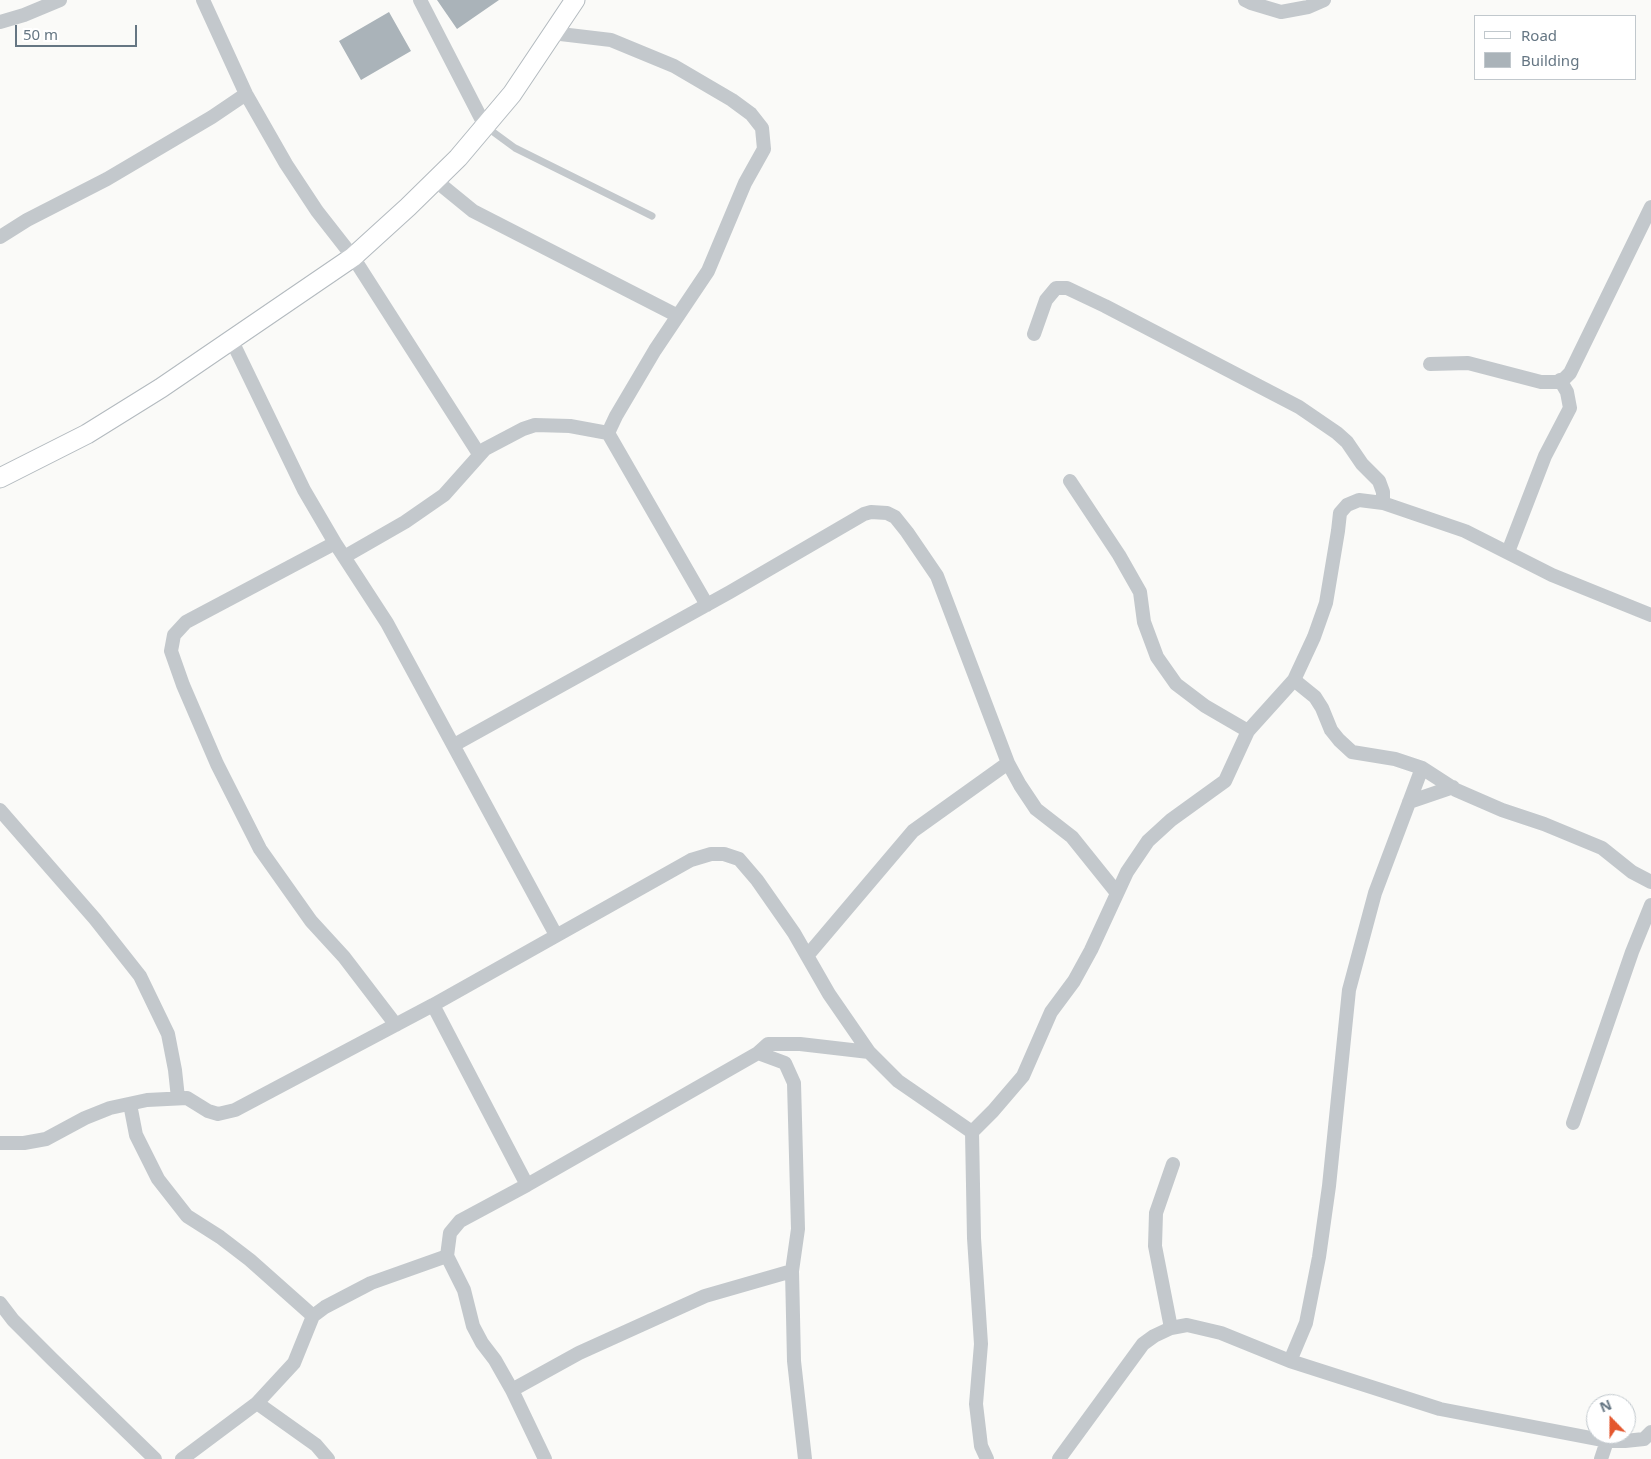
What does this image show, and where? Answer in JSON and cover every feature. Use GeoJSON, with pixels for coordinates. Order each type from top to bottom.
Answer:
{"type":"FeatureCollection","features":[{"type":"Feature","properties":{"kind":"street"},"geometry":{"type":"LineString","coordinates":[[0,22],[24,15],[60,0]]}},
{"type":"Feature","properties":{"kind":"street"},"geometry":{"type":"LineString","coordinates":[[204,0],[246,94],[286,164],[317,211],[353,257],[479,454]]}},
{"type":"Feature","properties":{"kind":"street"},"geometry":{"type":"LineString","coordinates":[[420,0],[485,126]]}},
{"type":"Feature","properties":{"kind":"street"},"geometry":{"type":"LineString","coordinates":[[0,478],[87,434],[161,388],[353,257],[458,158],[512,94],[575,0]]}},
{"type":"Feature","properties":{"kind":"street"},"geometry":{"type":"LineString","coordinates":[[1246,0],[1281,12],[1308,7],[1324,0]]}},
{"type":"Feature","properties":{"kind":"street"},"geometry":{"type":"LineString","coordinates":[[552,33],[611,40],[674,66],[732,100],[751,114],[762,128],[764,149],[745,183],[708,271],[637,379],[608,433]]}},
{"type":"Feature","properties":{"kind":"street"},"geometry":{"type":"LineString","coordinates":[[0,237],[28,220],[107,179],[212,117],[246,94]]}},
{"type":"Feature","properties":{"kind":"street"},"geometry":{"type":"LineString","coordinates":[[435,180],[473,211],[678,316]]}},
{"type":"Feature","properties":{"kind":"street"},"geometry":{"type":"LineString","coordinates":[[1430,364],[1468,363],[1541,382],[1556,382],[1570,373],[1651,207]]}},
{"type":"Feature","properties":{"kind":"street"},"geometry":{"type":"LineString","coordinates":[[1034,334],[1046,300],[1056,288],[1067,288],[1105,306],[1299,407],[1338,432],[1362,464],[1379,481],[1384,492],[1383,503]]}},
{"type":"Feature","properties":{"kind":"street"},"geometry":{"type":"LineString","coordinates":[[231,339],[304,490],[335,543],[387,623],[556,935]]}},
{"type":"Feature","properties":{"kind":"street"},"geometry":{"type":"LineString","coordinates":[[1508,552],[1544,456],[1570,408],[1567,392],[1560,380]]}},
{"type":"Feature","properties":{"kind":"street"},"geometry":{"type":"LineString","coordinates":[[344,557],[405,522],[444,495],[485,449],[511,434],[535,425],[570,426],[608,433],[707,605]]}},
{"type":"Feature","properties":{"kind":"street"},"geometry":{"type":"LineString","coordinates":[[1070,481],[1119,555],[1140,592],[1144,622],[1157,657],[1176,684],[1205,706],[1248,732]]}},
{"type":"Feature","properties":{"kind":"street"},"geometry":{"type":"LineString","coordinates":[[987,1459],[981,1446],[976,1404],[981,1344],[974,1238],[972,1132],[993,1112],[1023,1076],[1051,1012],[1074,981],[1127,872],[1148,841],[1171,820],[1225,781],[1248,732],[1294,680],[1314,637],[1326,603],[1340,513],[1347,505],[1359,500],[1383,503],[1465,531],[1552,574],[1651,615]]}},
{"type":"Feature","properties":{"kind":"street"},"geometry":{"type":"LineString","coordinates":[[454,744],[707,605],[864,514],[887,513],[895,517],[907,532],[937,576],[1008,763],[1020,785],[1036,809],[1072,836],[1117,893]]}},
{"type":"Feature","properties":{"kind":"street"},"geometry":{"type":"LineString","coordinates":[[335,543],[186,622],[174,635],[171,651],[183,685],[217,764],[260,848],[311,921],[344,957],[396,1025]]}},
{"type":"Feature","properties":{"kind":"street"},"geometry":{"type":"LineString","coordinates":[[1294,680],[1315,697],[1331,730],[1352,752],[1395,759],[1422,768],[1452,787],[1502,810],[1561,830],[1602,848],[1632,872],[1651,882]]}},
{"type":"Feature","properties":{"kind":"street"},"geometry":{"type":"LineString","coordinates":[[807,956],[913,831],[1008,763]]}},
{"type":"Feature","properties":{"kind":"street"},"geometry":{"type":"LineString","coordinates":[[1290,1361],[1306,1323],[1319,1257],[1329,1186],[1349,990],[1375,892],[1422,768]]}},
{"type":"Feature","properties":{"kind":"street"},"geometry":{"type":"LineString","coordinates":[[1409,802],[1452,787]]}},
{"type":"Feature","properties":{"kind":"street"},"geometry":{"type":"LineString","coordinates":[[0,810],[95,919],[140,976],[168,1034],[176,1070],[178,1098]]}},
{"type":"Feature","properties":{"kind":"street"},"geometry":{"type":"LineString","coordinates":[[0,1143],[46,1139],[110,1108],[147,1100],[187,1098],[208,1111],[218,1114],[235,1110],[433,1005],[691,860],[711,854],[724,854],[739,859],[757,880],[807,956],[829,994],[869,1052],[898,1081],[972,1132]]}},
{"type":"Feature","properties":{"kind":"street"},"geometry":{"type":"LineString","coordinates":[[1573,1123],[1629,960],[1651,905]]}},
{"type":"Feature","properties":{"kind":"street"},"geometry":{"type":"LineString","coordinates":[[433,1005],[527,1185]]}},
{"type":"Feature","properties":{"kind":"street"},"geometry":{"type":"LineString","coordinates":[[545,1459],[512,1390],[473,1326],[464,1290],[447,1256],[450,1233],[460,1221],[527,1185],[758,1052],[768,1044],[800,1044],[869,1052]]}},
{"type":"Feature","properties":{"kind":"street"},"geometry":{"type":"LineString","coordinates":[[758,1052],[785,1063],[794,1083],[798,1229],[792,1271],[794,1361],[805,1459]]}},
{"type":"Feature","properties":{"kind":"street"},"geometry":{"type":"LineString","coordinates":[[130,1104],[136,1135],[158,1178],[187,1216],[220,1236],[313,1316]]}},
{"type":"Feature","properties":{"kind":"street"},"geometry":{"type":"LineString","coordinates":[[1171,1328],[1156,1246],[1156,1213],[1173,1164]]}},
{"type":"Feature","properties":{"kind":"street"},"geometry":{"type":"LineString","coordinates":[[182,1459],[257,1403],[294,1363],[313,1316],[325,1306],[371,1283],[447,1256]]}},
{"type":"Feature","properties":{"kind":"street"},"geometry":{"type":"LineString","coordinates":[[512,1390],[578,1353],[706,1296],[792,1271]]}},
{"type":"Feature","properties":{"kind":"street"},"geometry":{"type":"LineString","coordinates":[[0,1303],[13,1320],[52,1360],[155,1459]]}},
{"type":"Feature","properties":{"kind":"street"},"geometry":{"type":"LineString","coordinates":[[1059,1459],[1143,1344],[1171,1328],[1187,1325],[1221,1333],[1290,1361],[1440,1408],[1586,1437]]}},
{"type":"Feature","properties":{"kind":"street"},"geometry":{"type":"LineString","coordinates":[[257,1403],[316,1445],[328,1459]]}},
{"type":"Feature","properties":{"kind":"street"},"geometry":{"type":"LineString","coordinates":[[1636,1440],[1649,1437]]}},
{"type":"Feature","properties":{"kind":"street"},"geometry":{"type":"LineString","coordinates":[[1601,1459],[1605,1444]]}},
{"type":"Feature","properties":{"kind":"lane"},"geometry":{"type":"LineString","coordinates":[[485,126],[515,148],[652,216]]}},
{"type":"Feature","properties":{"kind":"building"},"geometry":{"type":"Polygon","coordinates":[[[437,0],[499,0],[457,29],[437,0]]]}},
{"type":"Feature","properties":{"kind":"building"},"geometry":{"type":"Polygon","coordinates":[[[389,12],[411,51],[361,80],[339,41],[389,12]]]}}]}
